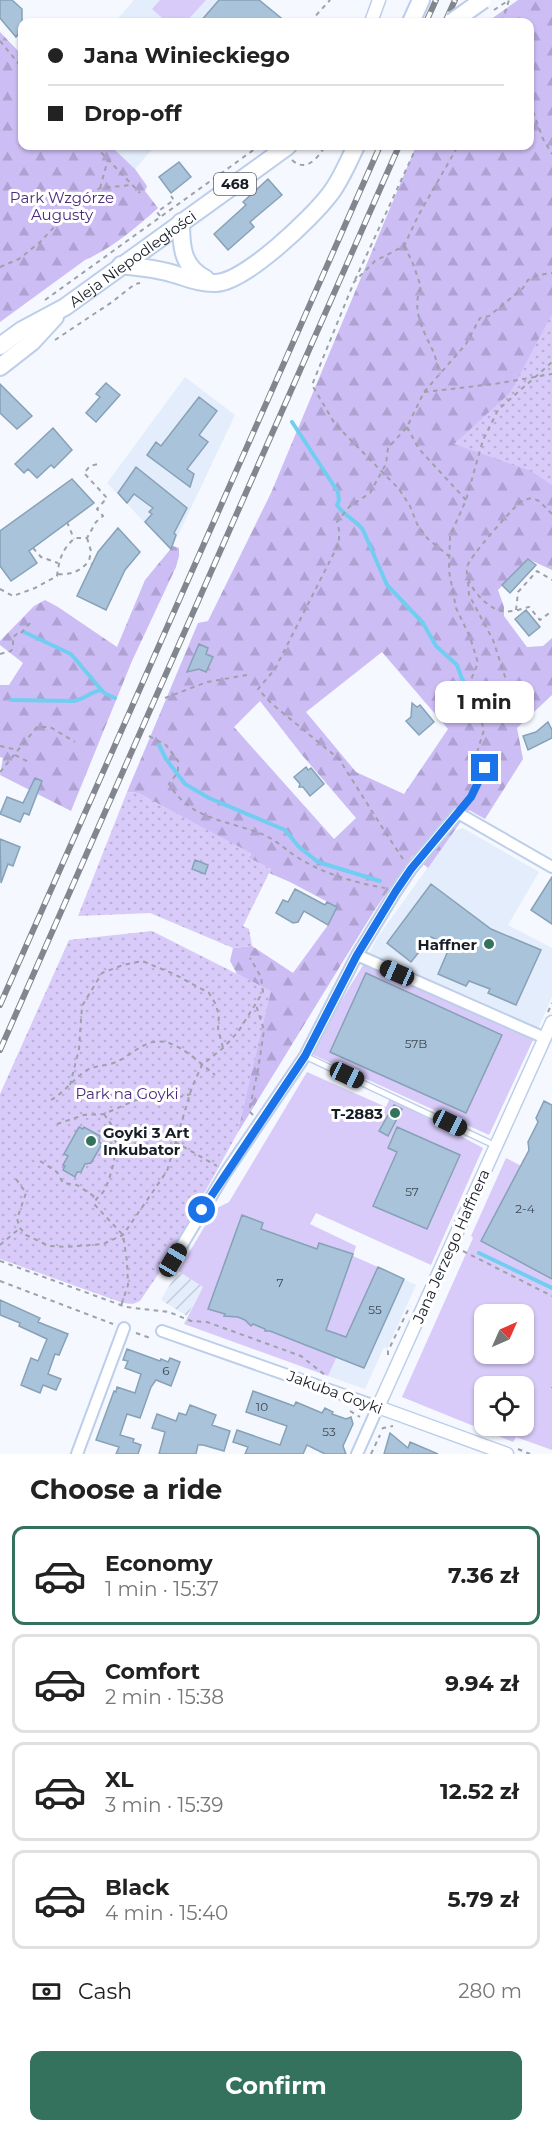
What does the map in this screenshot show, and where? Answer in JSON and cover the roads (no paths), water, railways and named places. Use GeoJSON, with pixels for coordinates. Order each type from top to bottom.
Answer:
{"type":"FeatureCollection","features":[{"type":"Feature","properties":{"kind":"main road"},"geometry":{"type":"LineString","coordinates":[[413,18],[421,0]]}},
{"type":"Feature","properties":{"kind":"main road"},"geometry":{"type":"LineString","coordinates":[[458,18],[483,0]]}},
{"type":"Feature","properties":{"kind":"main road","name":"Aleja Niepodległości"},"geometry":{"type":"LineString","coordinates":[[0,346],[22,330],[65,307],[282,150]]}},
{"type":"Feature","properties":{"kind":"main road"},"geometry":{"type":"LineString","coordinates":[[121,265],[165,272],[197,281],[214,283],[232,280],[246,272],[300,225],[330,194],[354,150]]}},
{"type":"Feature","properties":{"kind":"main road"},"geometry":{"type":"LineString","coordinates":[[181,222],[185,260],[196,274],[214,283]]}},
{"type":"Feature","properties":{"kind":"main road","name":"Aleja Niepodległości"},"geometry":{"type":"LineString","coordinates":[[0,367],[32,342],[65,307]]}},
{"type":"Feature","properties":{"kind":"street"},"geometry":{"type":"LineString","coordinates":[[372,18],[379,0]]}},
{"type":"Feature","properties":{"kind":"street"},"geometry":{"type":"LineString","coordinates":[[173,1260],[226,1172],[305,1056],[357,955],[396,891],[411,869],[458,813],[552,867]]}},
{"type":"Feature","properties":{"kind":"street"},"geometry":{"type":"LineString","coordinates":[[357,955],[545,1038]]}},
{"type":"Feature","properties":{"kind":"street","name":"Jana Jerzego Haffnera"},"geometry":{"type":"LineString","coordinates":[[357,1454],[552,1022]]}},
{"type":"Feature","properties":{"kind":"street"},"geometry":{"type":"LineString","coordinates":[[77,1454],[122,1328]]}},
{"type":"Feature","properties":{"kind":"street","name":"Jakuba Goyki"},"geometry":{"type":"LineString","coordinates":[[162,1331],[507,1454]]}},
{"type":"Feature","properties":{"kind":"lane"},"geometry":{"type":"LineString","coordinates":[[458,813],[471,797],[485,768]]}},
{"type":"Feature","properties":{"kind":"lane"},"geometry":{"type":"LineString","coordinates":[[305,1056],[496,1146]]}},
{"type":"Feature","properties":{"kind":"waterway"},"geometry":{"type":"LineString","coordinates":[[292,422],[338,492],[337,505],[363,530],[387,585],[423,623],[436,646],[457,665],[462,679],[483,705]]}},
{"type":"Feature","properties":{"kind":"waterway"},"geometry":{"type":"LineString","coordinates":[[24,632],[71,654],[104,693],[115,698]]}},
{"type":"Feature","properties":{"kind":"waterway"},"geometry":{"type":"LineString","coordinates":[[11,700],[74,701],[101,690]]}},
{"type":"Feature","properties":{"kind":"waterway"},"geometry":{"type":"LineString","coordinates":[[159,745],[166,759],[185,784],[209,798],[285,830],[299,847],[318,862],[380,881]]}},
{"type":"Feature","properties":{"kind":"waterway"},"geometry":{"type":"LineString","coordinates":[[479,1253],[552,1288]]}},
{"type":"Feature","properties":{"kind":"railway"},"geometry":{"type":"LineString","coordinates":[[428,18],[436,0]]}},
{"type":"Feature","properties":{"kind":"railway"},"geometry":{"type":"LineString","coordinates":[[447,18],[455,0]]}},
{"type":"Feature","properties":{"kind":"railway"},"geometry":{"type":"LineString","coordinates":[[0,1005],[378,150]]}},
{"type":"Feature","properties":{"kind":"railway"},"geometry":{"type":"LineString","coordinates":[[0,1050],[397,150]]}},
{"type":"Feature","properties":{"kind":"place","name":"Haffner"},"geometry":{"type":"Point","coordinates":[489,944]}},
{"type":"Feature","properties":{"kind":"place","name":"T-2883"},"geometry":{"type":"Point","coordinates":[395,1113]}},
{"type":"Feature","properties":{"kind":"place","name":"Goyki 3 Art Inkubator"},"geometry":{"type":"Point","coordinates":[91,1141]}},
{"type":"Feature","properties":{"kind":"park label","name":"Park Wzgórze Augusty"},"geometry":{"type":"Point","coordinates":[62,206]}},
{"type":"Feature","properties":{"kind":"park label","name":"Park na Goyki"},"geometry":{"type":"Point","coordinates":[127,1093]}}]}
